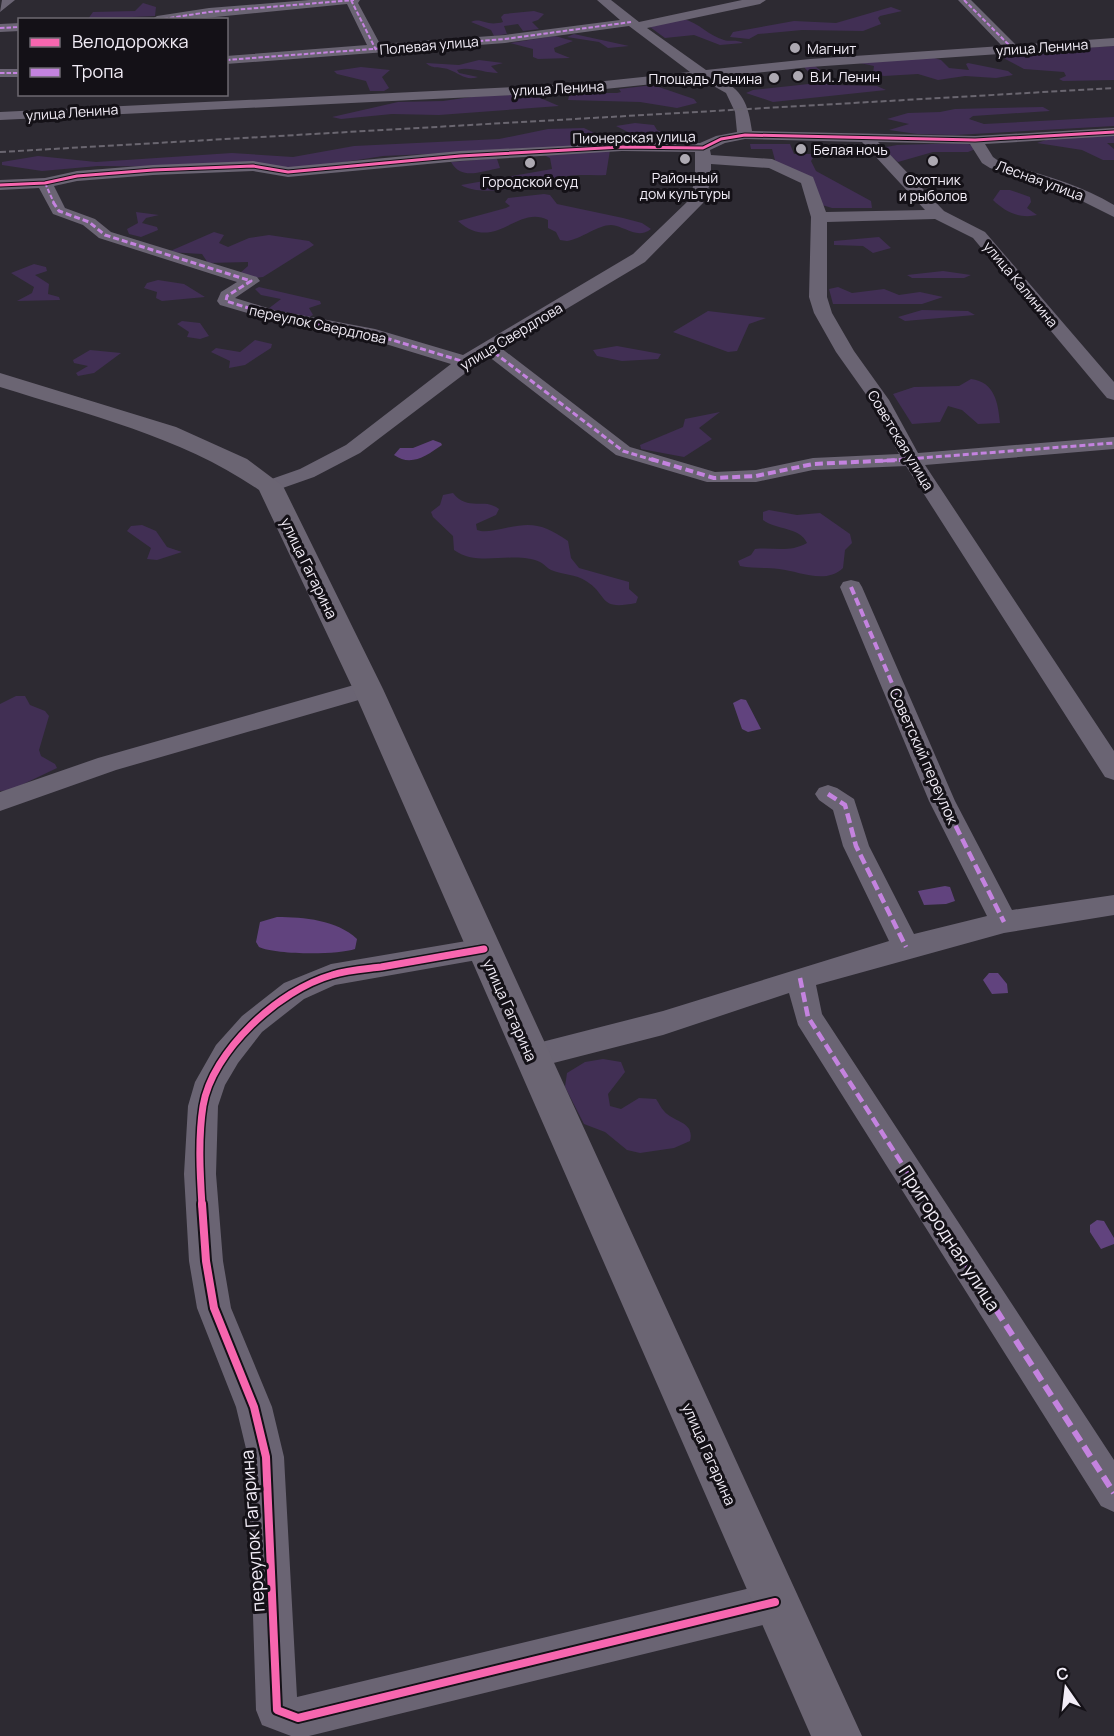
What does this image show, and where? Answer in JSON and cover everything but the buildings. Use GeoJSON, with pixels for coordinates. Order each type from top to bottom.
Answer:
{"type":"FeatureCollection","features":[{"type":"Feature","properties":{"kind":"main road","name":"улица Гагарина"},"geometry":{"type":"LineString","coordinates":[[0,380],[167,432],[238,464],[270,486],[368,689],[530,1057],[837,1736]]}},
{"type":"Feature","properties":{"kind":"street"},"geometry":{"type":"LineString","coordinates":[[0,8],[9,0]]}},
{"type":"Feature","properties":{"kind":"street"},"geometry":{"type":"LineString","coordinates":[[170,18],[209,12],[353,0],[376,50]]}},
{"type":"Feature","properties":{"kind":"street"},"geometry":{"type":"LineString","coordinates":[[603,0],[683,62],[726,85],[736,97],[742,114],[745,135]]}},
{"type":"Feature","properties":{"kind":"street","name":"Полевая улица"},"geometry":{"type":"LineString","coordinates":[[228,60],[505,39],[634,24],[760,0]]}},
{"type":"Feature","properties":{"kind":"street"},"geometry":{"type":"LineString","coordinates":[[964,0],[1013,49]]}},
{"type":"Feature","properties":{"kind":"street"},"geometry":{"type":"LineString","coordinates":[[0,28],[18,27]]}},
{"type":"Feature","properties":{"kind":"street","name":"улица Ленина"},"geometry":{"type":"LineString","coordinates":[[0,116],[225,103],[576,88],[708,76],[810,63],[1114,42]]}},
{"type":"Feature","properties":{"kind":"street"},"geometry":{"type":"LineString","coordinates":[[0,74],[18,73]]}},
{"type":"Feature","properties":{"kind":"street","name":"Пионерская улица"},"geometry":{"type":"LineString","coordinates":[[0,185],[45,183],[77,176],[153,170],[245,166],[279,172],[460,156],[622,147],[703,153],[721,139],[745,135],[975,140],[1114,132]]}},
{"type":"Feature","properties":{"kind":"street","name":"улица Калинина"},"geometry":{"type":"LineString","coordinates":[[866,137],[938,214],[979,235],[1114,394]]}},
{"type":"Feature","properties":{"kind":"street","name":"Лесная улица"},"geometry":{"type":"LineString","coordinates":[[975,140],[987,160],[995,165],[1052,182],[1089,197],[1114,212]]}},
{"type":"Feature","properties":{"kind":"street","name":"Советская улица"},"geometry":{"type":"LineString","coordinates":[[703,153],[766,163],[808,180],[819,217],[818,297],[823,313],[845,352],[879,400],[912,460],[1114,771]]}},
{"type":"Feature","properties":{"kind":"street","name":"улица Свердлова"},"geometry":{"type":"LineString","coordinates":[[270,486],[307,473],[352,449],[465,362],[564,305],[639,258],[695,203],[703,182],[703,153]]}},
{"type":"Feature","properties":{"kind":"street","name":"переулок Свердлова"},"geometry":{"type":"LineString","coordinates":[[45,183],[59,211],[89,222],[105,235],[157,250],[181,261],[251,281],[227,296],[226,301],[271,315],[369,333],[465,362]]}},
{"type":"Feature","properties":{"kind":"street"},"geometry":{"type":"LineString","coordinates":[[819,217],[938,214]]}},
{"type":"Feature","properties":{"kind":"street"},"geometry":{"type":"LineString","coordinates":[[487,348],[623,451],[714,478],[746,478],[813,464],[912,460],[1114,443]]}},
{"type":"Feature","properties":{"kind":"street","name":"Советский переулок"},"geometry":{"type":"LineString","coordinates":[[850,587],[942,801],[1004,922]]}},
{"type":"Feature","properties":{"kind":"street"},"geometry":{"type":"LineString","coordinates":[[0,802],[107,764],[368,689]]}},
{"type":"Feature","properties":{"kind":"street"},"geometry":{"type":"LineString","coordinates":[[828,794],[845,805],[856,846],[906,947]]}},
{"type":"Feature","properties":{"kind":"street"},"geometry":{"type":"LineString","coordinates":[[530,1057],[663,1023],[800,978],[906,947],[1004,922],[1114,905]]}},
{"type":"Feature","properties":{"kind":"street","name":"переулок Гагарина"},"geometry":{"type":"LineString","coordinates":[[484,949],[331,975],[294,991],[252,1024],[227,1054],[210,1082],[203,1106],[200,1173],[206,1261],[214,1308],[254,1407],[266,1457],[277,1710],[298,1718],[775,1602]]}},
{"type":"Feature","properties":{"kind":"street","name":"Пригородная улица"},"geometry":{"type":"LineString","coordinates":[[800,978],[808,1017],[1114,1493]]}},
{"type":"Feature","properties":{"kind":"shaded area"},"geometry":{"type":"Polygon","coordinates":[[[143,3],[156,7],[155,16],[89,18],[93,12],[135,11],[143,3]]]}},
{"type":"Feature","properties":{"kind":"shaded area"},"geometry":{"type":"Polygon","coordinates":[[[891,7],[902,11],[880,16],[878,18],[881,24],[863,31],[802,30],[758,34],[749,39],[730,37],[733,32],[794,21],[836,23],[891,7]]]}},
{"type":"Feature","properties":{"kind":"shaded area"},"geometry":{"type":"Polygon","coordinates":[[[534,11],[544,14],[532,22],[539,29],[523,31],[518,24],[504,26],[507,34],[494,36],[491,30],[471,22],[503,22],[501,17],[504,14],[534,11]]]}},
{"type":"Feature","properties":{"kind":"shaded area"},"geometry":{"type":"Polygon","coordinates":[[[684,19],[714,36],[727,41],[743,43],[720,45],[694,35],[665,38],[650,27],[684,19]]]}},
{"type":"Feature","properties":{"kind":"shaded area"},"geometry":{"type":"Polygon","coordinates":[[[574,34],[629,46],[608,48],[599,42],[567,37],[574,34]]]}},
{"type":"Feature","properties":{"kind":"shaded area"},"geometry":{"type":"Polygon","coordinates":[[[555,36],[573,41],[554,48],[555,52],[570,58],[538,59],[533,57],[533,49],[510,43],[555,36]]]}},
{"type":"Feature","properties":{"kind":"shaded area"},"geometry":{"type":"Polygon","coordinates":[[[1114,46],[1114,80],[1063,81],[1059,79],[1066,76],[1064,72],[1024,69],[994,53],[1114,46]]]}},
{"type":"Feature","properties":{"kind":"shaded area"},"geometry":{"type":"Polygon","coordinates":[[[931,57],[941,60],[949,68],[969,70],[966,64],[968,63],[1008,71],[1013,75],[996,78],[965,76],[938,80],[918,74],[884,76],[873,73],[874,66],[860,63],[931,57]]]}},
{"type":"Feature","properties":{"kind":"shaded area"},"geometry":{"type":"Polygon","coordinates":[[[479,60],[503,63],[491,66],[498,73],[457,70],[459,73],[478,77],[470,78],[426,63],[459,65],[479,60]]]}},
{"type":"Feature","properties":{"kind":"shaded area"},"geometry":{"type":"Polygon","coordinates":[[[815,66],[832,80],[833,85],[877,86],[886,90],[773,102],[746,93],[753,90],[818,83],[804,67],[815,66]]]}},
{"type":"Feature","properties":{"kind":"shaded area"},"geometry":{"type":"Polygon","coordinates":[[[361,67],[390,70],[382,77],[389,88],[384,91],[370,91],[366,81],[337,74],[334,71],[361,67]]]}},
{"type":"Feature","properties":{"kind":"shaded area"},"geometry":{"type":"Polygon","coordinates":[[[653,85],[694,99],[697,103],[677,108],[640,102],[568,100],[569,96],[578,93],[617,93],[621,92],[619,89],[653,85]]]}},
{"type":"Feature","properties":{"kind":"shaded area"},"geometry":{"type":"Polygon","coordinates":[[[512,95],[538,97],[559,106],[439,115],[392,114],[341,119],[332,117],[398,102],[512,95]]]}},
{"type":"Feature","properties":{"kind":"shaded area"},"geometry":{"type":"Polygon","coordinates":[[[1043,107],[1050,111],[973,116],[969,119],[984,124],[1114,117],[1114,126],[955,135],[917,134],[889,130],[909,124],[887,119],[908,113],[955,109],[1043,107]]]}},
{"type":"Feature","properties":{"kind":"shaded area"},"geometry":{"type":"Polygon","coordinates":[[[635,123],[654,125],[657,130],[669,136],[661,140],[607,141],[600,146],[383,156],[306,168],[98,166],[42,171],[2,165],[2,162],[38,156],[96,162],[232,153],[293,157],[354,146],[499,139],[548,129],[584,128],[601,136],[632,134],[616,126],[635,123]]]}},
{"type":"Feature","properties":{"kind":"shaded area"},"geometry":{"type":"Polygon","coordinates":[[[1114,136],[1114,143],[1107,143],[1114,149],[1114,160],[1103,160],[1082,150],[1037,143],[1049,139],[1114,136]]]}},
{"type":"Feature","properties":{"kind":"shaded area"},"geometry":{"type":"Polygon","coordinates":[[[966,143],[978,148],[968,152],[933,152],[898,162],[881,148],[897,145],[966,143]]]}},
{"type":"Feature","properties":{"kind":"shaded area"},"geometry":{"type":"Polygon","coordinates":[[[750,144],[790,144],[794,154],[816,154],[811,161],[816,171],[871,201],[872,208],[832,208],[822,205],[811,177],[776,164],[772,149],[751,149],[750,144]]]}},
{"type":"Feature","properties":{"kind":"shaded area"},"geometry":{"type":"Polygon","coordinates":[[[610,150],[606,175],[568,176],[499,190],[484,191],[461,185],[552,169],[550,158],[542,154],[610,150]]]}},
{"type":"Feature","properties":{"kind":"shaded area"},"geometry":{"type":"Polygon","coordinates":[[[497,159],[500,168],[466,173],[455,168],[451,162],[497,159]]]}},
{"type":"Feature","properties":{"kind":"shaded area"},"geometry":{"type":"Polygon","coordinates":[[[1000,190],[1010,190],[1030,197],[1031,202],[1027,208],[1037,215],[1013,214],[1003,208],[993,200],[1000,190]]]}},
{"type":"Feature","properties":{"kind":"shaded area"},"geometry":{"type":"Polygon","coordinates":[[[550,195],[557,204],[642,223],[651,229],[636,233],[611,225],[567,241],[560,240],[556,232],[548,228],[548,220],[537,217],[526,218],[495,231],[483,233],[471,230],[458,221],[506,208],[510,206],[505,202],[508,198],[550,195]]]}},
{"type":"Feature","properties":{"kind":"shaded area"},"geometry":{"type":"Polygon","coordinates":[[[136,212],[159,215],[146,218],[142,223],[157,227],[158,230],[141,237],[129,234],[127,229],[138,223],[136,212]]]}},
{"type":"Feature","properties":{"kind":"shaded area"},"geometry":{"type":"Polygon","coordinates":[[[214,232],[224,235],[219,243],[228,247],[249,238],[269,235],[309,241],[314,245],[263,277],[253,278],[240,273],[248,266],[248,262],[208,263],[202,254],[168,252],[214,232]]]}},
{"type":"Feature","properties":{"kind":"shaded area"},"geometry":{"type":"Polygon","coordinates":[[[879,237],[891,248],[873,253],[863,246],[834,245],[834,241],[879,237]]]}},
{"type":"Feature","properties":{"kind":"shaded area"},"geometry":{"type":"Polygon","coordinates":[[[34,264],[46,267],[47,271],[35,275],[49,284],[48,294],[59,297],[60,300],[17,301],[32,293],[34,287],[11,273],[34,264]]]}},
{"type":"Feature","properties":{"kind":"shaded area"},"geometry":{"type":"Polygon","coordinates":[[[943,271],[971,275],[964,278],[912,278],[907,275],[943,271]]]}},
{"type":"Feature","properties":{"kind":"shaded area"},"geometry":{"type":"Polygon","coordinates":[[[158,280],[184,284],[205,297],[162,301],[156,298],[157,292],[144,288],[147,283],[158,280]]]}},
{"type":"Feature","properties":{"kind":"shaded area"},"geometry":{"type":"Polygon","coordinates":[[[259,287],[320,301],[321,304],[309,308],[313,315],[302,318],[291,317],[268,309],[281,299],[261,295],[255,289],[259,287]]]}},
{"type":"Feature","properties":{"kind":"shaded area"},"geometry":{"type":"Polygon","coordinates":[[[838,287],[852,293],[884,289],[899,295],[920,292],[943,297],[922,304],[833,304],[829,289],[838,287]]]}},
{"type":"Feature","properties":{"kind":"shaded area"},"geometry":{"type":"Polygon","coordinates":[[[922,310],[968,311],[975,315],[905,321],[898,317],[922,310]]]}},
{"type":"Feature","properties":{"kind":"shaded area"},"geometry":{"type":"Polygon","coordinates":[[[708,311],[766,318],[749,324],[737,351],[728,352],[673,332],[708,311]]]}},
{"type":"Feature","properties":{"kind":"shaded area"},"geometry":{"type":"Polygon","coordinates":[[[182,321],[200,323],[209,336],[200,339],[187,337],[189,332],[177,324],[182,321]]]}},
{"type":"Feature","properties":{"kind":"shaded area"},"geometry":{"type":"Polygon","coordinates":[[[255,340],[272,344],[271,348],[245,365],[229,368],[230,361],[211,352],[216,348],[240,352],[255,340]]]}},
{"type":"Feature","properties":{"kind":"shaded area"},"geometry":{"type":"Polygon","coordinates":[[[617,346],[661,354],[658,359],[622,361],[597,356],[593,350],[617,346]]]}},
{"type":"Feature","properties":{"kind":"shaded area"},"geometry":{"type":"Polygon","coordinates":[[[90,350],[121,353],[94,373],[78,376],[76,373],[88,366],[74,363],[73,360],[90,350]]]}},
{"type":"Feature","properties":{"kind":"shaded area"},"geometry":{"type":"Polygon","coordinates":[[[971,379],[985,384],[994,395],[1000,423],[978,424],[962,410],[948,406],[940,422],[912,424],[893,394],[914,387],[959,386],[971,379]]]}},
{"type":"Feature","properties":{"kind":"shaded area"},"geometry":{"type":"Polygon","coordinates":[[[720,412],[699,428],[712,439],[684,457],[641,449],[640,445],[683,427],[685,419],[720,412]]]}},
{"type":"Feature","properties":{"kind":"shaded area"},"geometry":{"type":"Polygon","coordinates":[[[433,440],[442,445],[418,459],[406,460],[394,455],[400,448],[413,448],[433,440]]]}},
{"type":"Feature","properties":{"kind":"shaded area"},"geometry":{"type":"Polygon","coordinates":[[[453,493],[464,502],[488,504],[499,509],[496,515],[476,524],[477,530],[489,531],[529,525],[543,527],[568,541],[571,558],[579,568],[629,582],[629,589],[638,597],[636,603],[615,605],[609,603],[593,586],[582,579],[551,570],[540,562],[530,559],[474,558],[454,550],[453,536],[433,517],[431,512],[440,505],[443,495],[453,493]]]}},
{"type":"Feature","properties":{"kind":"shaded area"},"geometry":{"type":"Polygon","coordinates":[[[769,510],[797,515],[820,513],[850,534],[852,543],[845,550],[843,568],[828,576],[812,576],[779,569],[740,566],[738,561],[751,555],[755,549],[788,549],[807,543],[799,534],[763,520],[763,512],[769,510]]]}},
{"type":"Feature","properties":{"kind":"shaded area"},"geometry":{"type":"Polygon","coordinates":[[[142,525],[156,531],[167,547],[182,552],[157,560],[147,559],[151,548],[127,531],[131,526],[142,525]]]}},
{"type":"Feature","properties":{"kind":"shaded area"},"geometry":{"type":"Polygon","coordinates":[[[16,696],[25,696],[30,705],[45,711],[49,716],[39,750],[41,756],[55,764],[57,768],[11,790],[0,791],[0,704],[16,696]]]}},
{"type":"Feature","properties":{"kind":"shaded area"},"geometry":{"type":"Polygon","coordinates":[[[741,699],[746,700],[761,729],[748,732],[742,729],[733,703],[741,699]]]}},
{"type":"Feature","properties":{"kind":"shaded area"},"geometry":{"type":"Polygon","coordinates":[[[950,887],[955,901],[946,904],[924,905],[918,891],[950,887]]]}},
{"type":"Feature","properties":{"kind":"shaded area"},"geometry":{"type":"Polygon","coordinates":[[[277,917],[309,919],[340,928],[357,939],[355,949],[307,953],[279,952],[259,947],[256,942],[260,922],[277,917]]]}},
{"type":"Feature","properties":{"kind":"shaded area"},"geometry":{"type":"Polygon","coordinates":[[[989,973],[998,973],[1007,984],[1008,993],[992,994],[983,980],[989,973]]]}},
{"type":"Feature","properties":{"kind":"shaded area"},"geometry":{"type":"Polygon","coordinates":[[[603,1059],[621,1062],[625,1072],[608,1094],[610,1106],[621,1109],[639,1098],[656,1099],[668,1115],[687,1126],[691,1134],[690,1141],[674,1148],[640,1153],[627,1150],[605,1132],[584,1124],[565,1087],[567,1073],[585,1062],[603,1059]]]}},
{"type":"Feature","properties":{"kind":"shaded area"},"geometry":{"type":"Polygon","coordinates":[[[1097,1220],[1104,1221],[1114,1238],[1114,1244],[1101,1249],[1090,1232],[1090,1225],[1097,1220]]]}},
{"type":"Feature","properties":{"kind":"railway"},"geometry":{"type":"LineString","coordinates":[[0,152],[1114,88]]}},
{"type":"Feature","properties":{"kind":"marked path"},"geometry":{"type":"LineString","coordinates":[[351,0],[376,50]]}},
{"type":"Feature","properties":{"kind":"marked path"},"geometry":{"type":"LineString","coordinates":[[170,18],[209,12],[354,0]]}},
{"type":"Feature","properties":{"kind":"marked path"},"geometry":{"type":"LineString","coordinates":[[964,0],[1013,49]]}},
{"type":"Feature","properties":{"kind":"marked path"},"geometry":{"type":"LineString","coordinates":[[228,60],[505,39],[631,22]]}},
{"type":"Feature","properties":{"kind":"marked path"},"geometry":{"type":"LineString","coordinates":[[0,28],[18,27]]}},
{"type":"Feature","properties":{"kind":"marked path"},"geometry":{"type":"LineString","coordinates":[[0,73],[18,73]]}},
{"type":"Feature","properties":{"kind":"marked path"},"geometry":{"type":"LineString","coordinates":[[45,183],[59,211],[89,222],[105,235],[181,261],[251,281],[227,296],[226,301],[271,315],[369,333],[465,362]]}},
{"type":"Feature","properties":{"kind":"marked path"},"geometry":{"type":"LineString","coordinates":[[487,347],[623,451],[714,478],[756,476],[813,464],[912,460],[1114,443]]}},
{"type":"Feature","properties":{"kind":"marked path"},"geometry":{"type":"LineString","coordinates":[[851,587],[942,801],[1004,922]]}},
{"type":"Feature","properties":{"kind":"marked path"},"geometry":{"type":"LineString","coordinates":[[828,794],[845,805],[856,846],[906,947]]}},
{"type":"Feature","properties":{"kind":"marked path"},"geometry":{"type":"LineString","coordinates":[[800,978],[808,1017],[1114,1493]]}},
{"type":"Feature","properties":{"kind":"cycle path"},"geometry":{"type":"LineString","coordinates":[[0,185],[45,183],[77,176],[153,170],[253,166],[288,172],[460,156],[622,147],[703,148],[721,139],[745,135],[975,140],[1114,132]]}},
{"type":"Feature","properties":{"kind":"cycle path"},"geometry":{"type":"LineString","coordinates":[[484,949],[331,975],[294,991],[252,1024],[227,1054],[210,1082],[203,1106],[200,1174],[206,1261],[214,1308],[254,1407],[266,1457],[277,1710],[298,1718],[775,1602]]}},
{"type":"Feature","properties":{"kind":"place","name":"Магнит"},"geometry":{"type":"Point","coordinates":[795,48]}},
{"type":"Feature","properties":{"kind":"place","name":"В.И. Ленин"},"geometry":{"type":"Point","coordinates":[798,76]}},
{"type":"Feature","properties":{"kind":"place","name":"Площадь Ленина"},"geometry":{"type":"Point","coordinates":[774,78]}},
{"type":"Feature","properties":{"kind":"place","name":"Белая ночь"},"geometry":{"type":"Point","coordinates":[801,149]}},
{"type":"Feature","properties":{"kind":"place","name":"Районный дом культуры"},"geometry":{"type":"Point","coordinates":[685,159]}},
{"type":"Feature","properties":{"kind":"place","name":"Охотник и рыболов"},"geometry":{"type":"Point","coordinates":[933,161]}},
{"type":"Feature","properties":{"kind":"place","name":"Городской суд"},"geometry":{"type":"Point","coordinates":[530,163]}}]}
